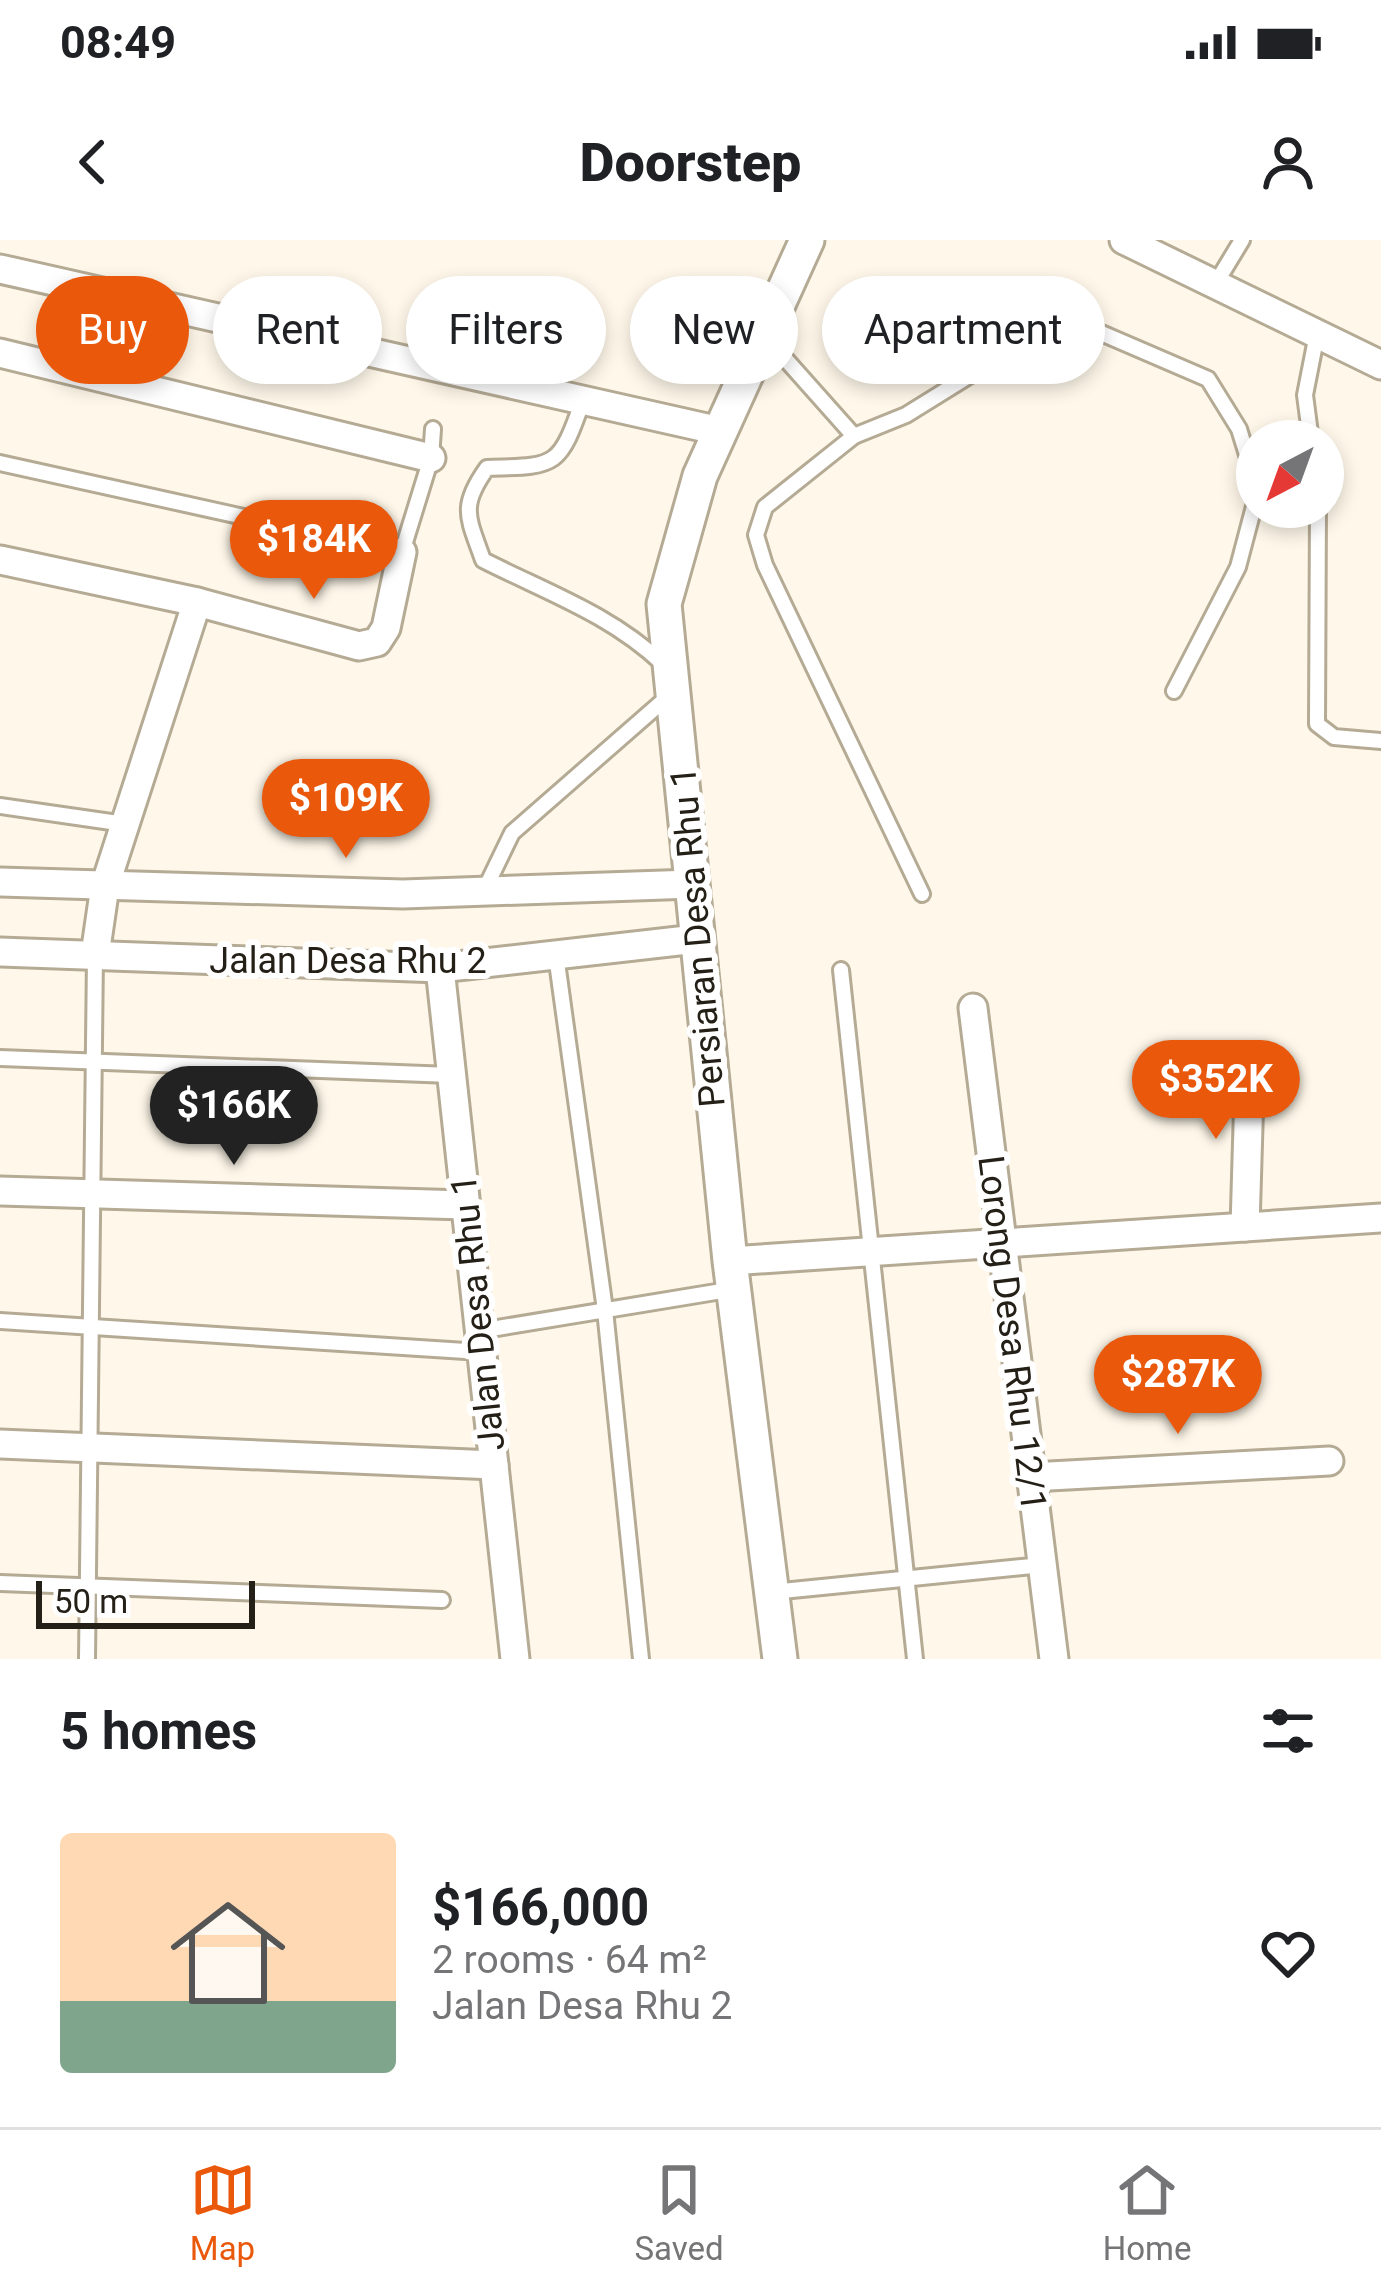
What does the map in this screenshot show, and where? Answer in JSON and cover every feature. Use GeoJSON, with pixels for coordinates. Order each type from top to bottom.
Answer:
{"type":"FeatureCollection","features":[{"type":"Feature","properties":{"kind":"street","name":"Persiaran Desa Rhu 1"},"geometry":{"type":"LineString","coordinates":[[791,276],[807,240]]}},
{"type":"Feature","properties":{"kind":"street"},"geometry":{"type":"LineString","coordinates":[[1124,240],[1381,365]]}},
{"type":"Feature","properties":{"kind":"street"},"geometry":{"type":"LineString","coordinates":[[0,268],[721,431]]}},
{"type":"Feature","properties":{"kind":"street"},"geometry":{"type":"LineString","coordinates":[[0,353],[430,458]]}},
{"type":"Feature","properties":{"kind":"street","name":"Persiaran Desa Rhu 1"},"geometry":{"type":"LineString","coordinates":[[742,384],[700,476],[664,604],[732,1275],[780,1659]]}},
{"type":"Feature","properties":{"kind":"street"},"geometry":{"type":"LineString","coordinates":[[0,560],[197,602],[359,646],[377,642],[386,628],[402,552]]}},
{"type":"Feature","properties":{"kind":"street"},"geometry":{"type":"LineString","coordinates":[[95,955],[105,886],[197,602]]}},
{"type":"Feature","properties":{"kind":"street"},"geometry":{"type":"LineString","coordinates":[[0,882],[483,893],[693,884]]}},
{"type":"Feature","properties":{"kind":"street","name":"Jalan Desa Rhu 2"},"geometry":{"type":"LineString","coordinates":[[0,952],[440,968],[696,939]]}},
{"type":"Feature","properties":{"kind":"street","name":"Jalan Desa Rhu 1"},"geometry":{"type":"LineString","coordinates":[[440,968],[514,1659]]}},
{"type":"Feature","properties":{"kind":"street","name":"Lorong Desa Rhu 12/1"},"geometry":{"type":"LineString","coordinates":[[973,1008],[1054,1659]]}},
{"type":"Feature","properties":{"kind":"street"},"geometry":{"type":"LineString","coordinates":[[1245,1227],[1250,1059]]}},
{"type":"Feature","properties":{"kind":"street"},"geometry":{"type":"LineString","coordinates":[[0,1191],[465,1205]]}},
{"type":"Feature","properties":{"kind":"street"},"geometry":{"type":"LineString","coordinates":[[732,1275],[872,1252],[1381,1218]]}},
{"type":"Feature","properties":{"kind":"street"},"geometry":{"type":"LineString","coordinates":[[0,1444],[494,1465]]}},
{"type":"Feature","properties":{"kind":"street"},"geometry":{"type":"LineString","coordinates":[[1031,1477],[1329,1461]]}},
{"type":"Feature","properties":{"kind":"lane"},"geometry":{"type":"LineString","coordinates":[[1216,283],[1242,240]]}},
{"type":"Feature","properties":{"kind":"lane"},"geometry":{"type":"LineString","coordinates":[[922,894],[765,565],[756,535],[765,507],[854,436],[906,415],[1064,317],[1208,380],[1236,424]]}},
{"type":"Feature","properties":{"kind":"lane"},"geometry":{"type":"LineString","coordinates":[[1308,420],[1305,394],[1318,332]]}},
{"type":"Feature","properties":{"kind":"lane"},"geometry":{"type":"LineString","coordinates":[[798,373],[854,436]]}},
{"type":"Feature","properties":{"kind":"lane"},"geometry":{"type":"LineString","coordinates":[[483,893],[512,833],[672,681],[632,634],[570,599],[483,560],[470,520],[469,494],[487,468],[544,466],[566,449],[583,400]]}},
{"type":"Feature","properties":{"kind":"lane"},"geometry":{"type":"LineString","coordinates":[[0,463],[402,552],[430,458],[433,430]]}},
{"type":"Feature","properties":{"kind":"lane"},"geometry":{"type":"LineString","coordinates":[[1174,691],[1238,566],[1248,528]]}},
{"type":"Feature","properties":{"kind":"lane"},"geometry":{"type":"LineString","coordinates":[[1318,528],[1317,724],[1334,737],[1373,741],[1381,753]]}},
{"type":"Feature","properties":{"kind":"lane"},"geometry":{"type":"LineString","coordinates":[[0,806],[125,824]]}},
{"type":"Feature","properties":{"kind":"lane"},"geometry":{"type":"LineString","coordinates":[[556,954],[605,1310],[641,1659]]}},
{"type":"Feature","properties":{"kind":"lane"},"geometry":{"type":"LineString","coordinates":[[86,1659],[95,955]]}},
{"type":"Feature","properties":{"kind":"lane"},"geometry":{"type":"LineString","coordinates":[[841,970],[915,1659]]}},
{"type":"Feature","properties":{"kind":"lane"},"geometry":{"type":"LineString","coordinates":[[0,1058],[451,1075]]}},
{"type":"Feature","properties":{"kind":"lane"},"geometry":{"type":"LineString","coordinates":[[0,1322],[480,1341],[732,1275]]}},
{"type":"Feature","properties":{"kind":"lane"},"geometry":{"type":"LineString","coordinates":[[772,1592],[1042,1565]]}},
{"type":"Feature","properties":{"kind":"lane"},"geometry":{"type":"LineString","coordinates":[[0,1583],[442,1600]]}}]}
